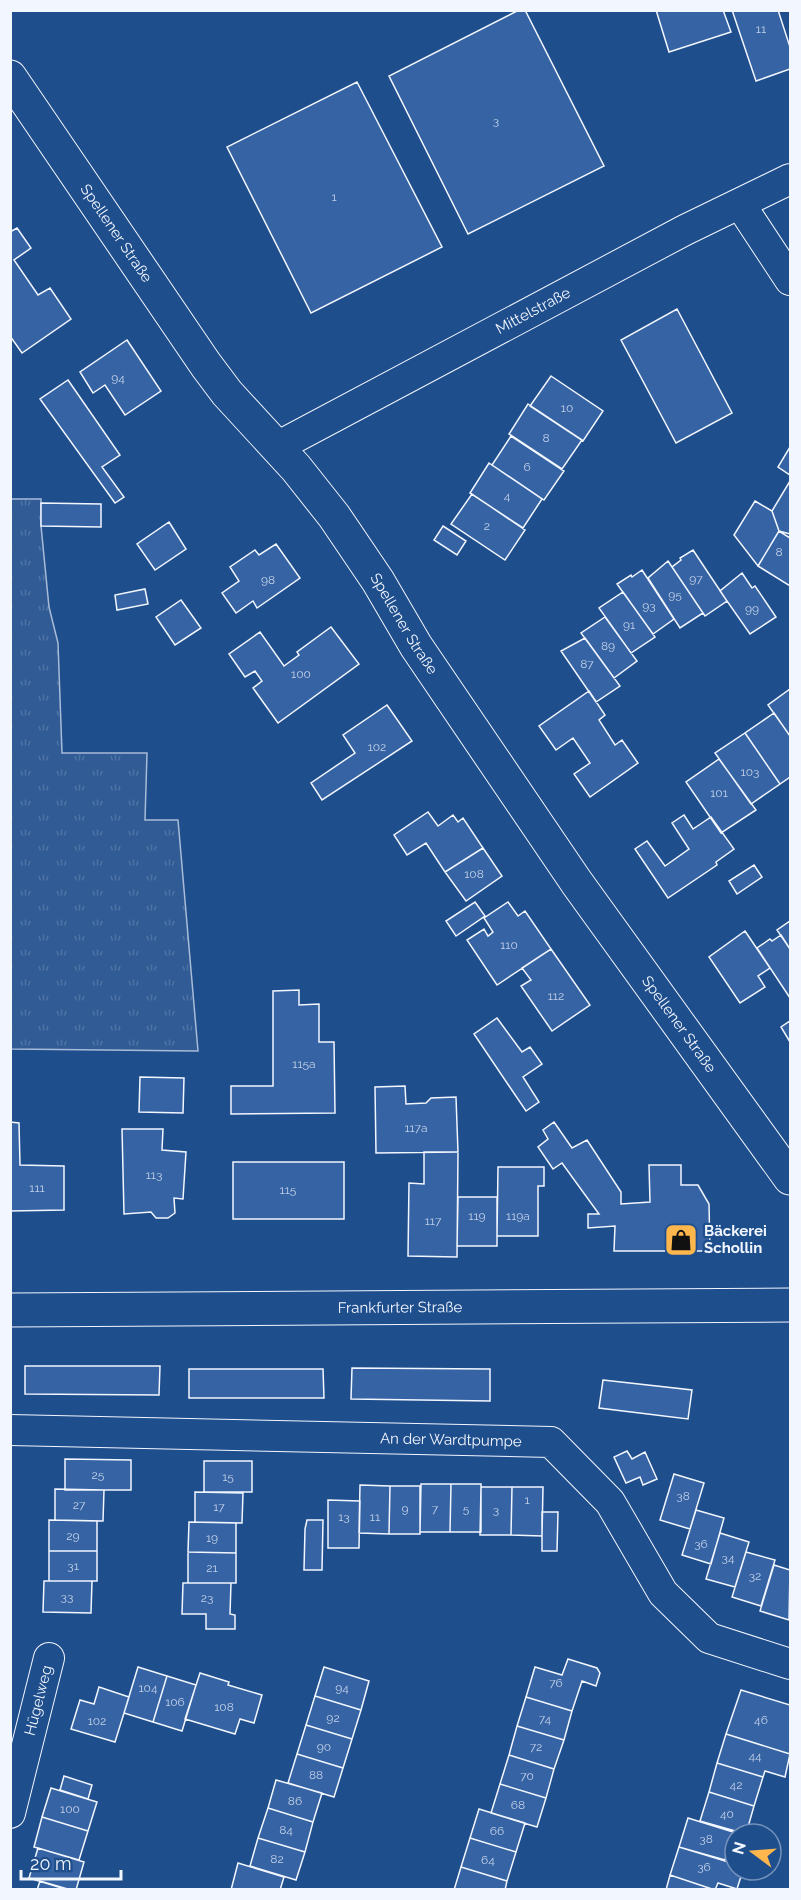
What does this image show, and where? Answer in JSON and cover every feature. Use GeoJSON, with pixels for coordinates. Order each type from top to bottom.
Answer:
{"type":"FeatureCollection","features":[{"type":"Feature","properties":{"kind":"street","name":"Spellener Straße"},"geometry":{"type":"LineString","coordinates":[[10,77],[206,365],[227,393],[314,489],[351,540],[416,646],[577,883],[790,1178]]}},
{"type":"Feature","properties":{"kind":"street","name":"Mittelstraße"},"geometry":{"type":"LineString","coordinates":[[277,447],[686,230],[790,179]]}},
{"type":"Feature","properties":{"kind":"street"},"geometry":{"type":"LineString","coordinates":[[740,204],[790,280]]}},
{"type":"Feature","properties":{"kind":"street","name":"Frankfurter Straße"},"geometry":{"type":"LineString","coordinates":[[10,1310],[790,1305]]}},
{"type":"Feature","properties":{"kind":"street","name":"An der Wardtpumpe"},"geometry":{"type":"LineString","coordinates":[[10,1430],[551,1442],[610,1502],[663,1593],[709,1638],[790,1664]]}},
{"type":"Feature","properties":{"kind":"street","name":"Hügelweg"},"geometry":{"type":"LineString","coordinates":[[10,1814],[49,1658]]}},
{"type":"Feature","properties":{"kind":"green space"},"geometry":{"type":"Polygon","coordinates":[[[11,499],[41,499],[41,526],[49,607],[58,643],[62,753],[147,753],[145,820],[178,820],[198,1051],[11,1049],[11,499]]]}},
{"type":"Feature","properties":{"kind":"building"},"geometry":{"type":"Polygon","coordinates":[[[519,10],[525,10],[604,166],[468,234],[389,76],[519,10]]]}},
{"type":"Feature","properties":{"kind":"building"},"geometry":{"type":"Polygon","coordinates":[[[656,10],[723,10],[731,32],[669,52],[656,10]]]}},
{"type":"Feature","properties":{"kind":"building"},"geometry":{"type":"Polygon","coordinates":[[[732,10],[778,10],[790,47],[790,69],[756,81],[732,10]]]}},
{"type":"Feature","properties":{"kind":"building"},"geometry":{"type":"Polygon","coordinates":[[[357,82],[442,247],[311,313],[227,147],[357,82]]]}},
{"type":"Feature","properties":{"kind":"building"},"geometry":{"type":"Polygon","coordinates":[[[17,228],[31,248],[14,260],[38,295],[50,288],[71,319],[22,353],[10,336],[10,232],[17,228]]]}},
{"type":"Feature","properties":{"kind":"building"},"geometry":{"type":"Polygon","coordinates":[[[677,309],[732,413],[676,443],[621,340],[677,309]]]}},
{"type":"Feature","properties":{"kind":"building"},"geometry":{"type":"Polygon","coordinates":[[[127,340],[161,391],[125,415],[105,385],[93,393],[80,372],[127,340]]]}},
{"type":"Feature","properties":{"kind":"building"},"geometry":{"type":"Polygon","coordinates":[[[551,376],[603,411],[583,441],[530,406],[551,376]]]}},
{"type":"Feature","properties":{"kind":"building"},"geometry":{"type":"Polygon","coordinates":[[[68,380],[120,455],[102,467],[124,497],[115,503],[40,399],[68,380]]]}},
{"type":"Feature","properties":{"kind":"building"},"geometry":{"type":"Polygon","coordinates":[[[528,404],[582,440],[562,469],[509,434],[528,404]]]}},
{"type":"Feature","properties":{"kind":"building"},"geometry":{"type":"Polygon","coordinates":[[[511,436],[564,471],[544,500],[492,465],[511,436]]]}},
{"type":"Feature","properties":{"kind":"building"},"geometry":{"type":"Polygon","coordinates":[[[790,447],[790,475],[778,467],[790,447]]]}},
{"type":"Feature","properties":{"kind":"building"},"geometry":{"type":"Polygon","coordinates":[[[489,463],[542,499],[523,528],[470,493],[489,463]]]}},
{"type":"Feature","properties":{"kind":"building"},"geometry":{"type":"Polygon","coordinates":[[[790,481],[790,534],[779,531],[772,511],[790,481]]]}},
{"type":"Feature","properties":{"kind":"building"},"geometry":{"type":"Polygon","coordinates":[[[472,494],[525,530],[505,560],[451,524],[472,494]]]}},
{"type":"Feature","properties":{"kind":"building"},"geometry":{"type":"Polygon","coordinates":[[[755,501],[772,511],[779,531],[758,566],[734,535],[755,501]]]}},
{"type":"Feature","properties":{"kind":"building"},"geometry":{"type":"Polygon","coordinates":[[[41,503],[101,504],[101,527],[41,526],[41,503]]]}},
{"type":"Feature","properties":{"kind":"building"},"geometry":{"type":"Polygon","coordinates":[[[169,522],[186,549],[155,570],[137,544],[169,522]]]}},
{"type":"Feature","properties":{"kind":"building"},"geometry":{"type":"Polygon","coordinates":[[[443,526],[466,541],[457,555],[434,540],[443,526]]]}},
{"type":"Feature","properties":{"kind":"building"},"geometry":{"type":"Polygon","coordinates":[[[779,531],[790,538],[790,586],[758,566],[779,531]]]}},
{"type":"Feature","properties":{"kind":"building"},"geometry":{"type":"Polygon","coordinates":[[[276,544],[300,578],[257,608],[253,601],[236,613],[222,593],[239,581],[230,567],[255,550],[259,555],[276,544]]]}},
{"type":"Feature","properties":{"kind":"building"},"geometry":{"type":"Polygon","coordinates":[[[693,550],[727,601],[705,616],[672,567],[681,560],[680,558],[693,550]]]}},
{"type":"Feature","properties":{"kind":"building"},"geometry":{"type":"Polygon","coordinates":[[[668,561],[703,613],[680,628],[648,578],[668,561]]]}},
{"type":"Feature","properties":{"kind":"building"},"geometry":{"type":"Polygon","coordinates":[[[642,570],[674,619],[653,634],[617,584],[642,570]]]}},
{"type":"Feature","properties":{"kind":"building"},"geometry":{"type":"Polygon","coordinates":[[[742,573],[752,588],[755,586],[776,617],[750,634],[720,591],[742,573]]]}},
{"type":"Feature","properties":{"kind":"building"},"geometry":{"type":"Polygon","coordinates":[[[145,589],[148,604],[117,610],[115,595],[145,589]]]}},
{"type":"Feature","properties":{"kind":"building"},"geometry":{"type":"Polygon","coordinates":[[[623,592],[655,637],[631,653],[599,608],[623,592]]]}},
{"type":"Feature","properties":{"kind":"building"},"geometry":{"type":"Polygon","coordinates":[[[181,600],[201,628],[175,645],[156,617],[181,600]]]}},
{"type":"Feature","properties":{"kind":"building"},"geometry":{"type":"Polygon","coordinates":[[[605,617],[637,661],[614,678],[581,633],[605,617]]]}},
{"type":"Feature","properties":{"kind":"building"},"geometry":{"type":"Polygon","coordinates":[[[331,627],[359,664],[278,723],[253,688],[262,681],[255,671],[245,677],[229,654],[260,632],[284,666],[299,655],[297,652],[331,627]]]}},
{"type":"Feature","properties":{"kind":"building"},"geometry":{"type":"Polygon","coordinates":[[[585,638],[620,686],[596,702],[561,651],[585,638]]]}},
{"type":"Feature","properties":{"kind":"building"},"geometry":{"type":"Polygon","coordinates":[[[790,689],[790,736],[768,705],[790,689]]]}},
{"type":"Feature","properties":{"kind":"building"},"geometry":{"type":"Polygon","coordinates":[[[589,691],[605,715],[599,720],[615,745],[622,740],[638,763],[590,797],[574,774],[590,763],[573,738],[556,750],[539,726],[589,691]]]}},
{"type":"Feature","properties":{"kind":"building"},"geometry":{"type":"Polygon","coordinates":[[[387,705],[412,741],[322,800],[311,783],[355,753],[343,735],[387,705]]]}},
{"type":"Feature","properties":{"kind":"building"},"geometry":{"type":"Polygon","coordinates":[[[774,713],[790,736],[790,777],[780,784],[745,733],[774,713]]]}},
{"type":"Feature","properties":{"kind":"building"},"geometry":{"type":"Polygon","coordinates":[[[745,733],[780,784],[751,804],[715,753],[745,733]]]}},
{"type":"Feature","properties":{"kind":"building"},"geometry":{"type":"Polygon","coordinates":[[[719,759],[756,810],[721,833],[686,782],[719,759]]]}},
{"type":"Feature","properties":{"kind":"building"},"geometry":{"type":"Polygon","coordinates":[[[428,812],[438,826],[453,815],[458,822],[463,818],[483,848],[445,872],[426,843],[407,855],[394,835],[428,812]]]}},
{"type":"Feature","properties":{"kind":"building"},"geometry":{"type":"Polygon","coordinates":[[[684,815],[693,829],[711,817],[734,849],[716,862],[717,865],[668,898],[635,849],[647,841],[665,866],[689,849],[672,823],[684,815]]]}},
{"type":"Feature","properties":{"kind":"building"},"geometry":{"type":"Polygon","coordinates":[[[483,848],[502,876],[466,901],[445,872],[483,848]]]}},
{"type":"Feature","properties":{"kind":"building"},"geometry":{"type":"Polygon","coordinates":[[[754,865],[762,877],[737,894],[729,881],[754,865]]]}},
{"type":"Feature","properties":{"kind":"building"},"geometry":{"type":"Polygon","coordinates":[[[475,902],[485,916],[456,936],[446,921],[475,902]]]}},
{"type":"Feature","properties":{"kind":"building"},"geometry":{"type":"Polygon","coordinates":[[[508,902],[518,916],[525,911],[551,949],[497,985],[467,940],[484,929],[488,936],[493,932],[484,918],[508,902]]]}},
{"type":"Feature","properties":{"kind":"building"},"geometry":{"type":"Polygon","coordinates":[[[790,921],[790,949],[777,930],[790,921]]]}},
{"type":"Feature","properties":{"kind":"building"},"geometry":{"type":"Polygon","coordinates":[[[745,931],[770,968],[758,976],[765,987],[740,1003],[709,957],[745,931]]]}},
{"type":"Feature","properties":{"kind":"building"},"geometry":{"type":"Polygon","coordinates":[[[781,935],[790,949],[790,998],[757,948],[781,935]]]}},
{"type":"Feature","properties":{"kind":"building"},"geometry":{"type":"Polygon","coordinates":[[[551,949],[590,1005],[552,1031],[521,986],[531,980],[522,968],[551,949]]]}},
{"type":"Feature","properties":{"kind":"building"},"geometry":{"type":"Polygon","coordinates":[[[299,990],[299,1005],[319,1004],[319,1042],[334,1042],[335,1113],[231,1114],[231,1086],[273,1086],[273,991],[299,990]]]}},
{"type":"Feature","properties":{"kind":"building"},"geometry":{"type":"Polygon","coordinates":[[[497,1018],[522,1052],[530,1047],[542,1064],[523,1077],[539,1102],[526,1111],[474,1034],[497,1018]]]}},
{"type":"Feature","properties":{"kind":"building"},"geometry":{"type":"Polygon","coordinates":[[[790,1021],[790,1042],[781,1027],[790,1021]]]}},
{"type":"Feature","properties":{"kind":"building"},"geometry":{"type":"Polygon","coordinates":[[[140,1077],[184,1078],[183,1113],[139,1112],[140,1077]]]}},
{"type":"Feature","properties":{"kind":"building"},"geometry":{"type":"Polygon","coordinates":[[[405,1086],[406,1104],[426,1103],[431,1098],[456,1097],[458,1152],[376,1153],[375,1087],[405,1086]]]}},
{"type":"Feature","properties":{"kind":"building"},"geometry":{"type":"Polygon","coordinates":[[[10,1122],[19,1123],[20,1165],[64,1166],[64,1210],[10,1211],[10,1122]]]}},
{"type":"Feature","properties":{"kind":"building"},"geometry":{"type":"Polygon","coordinates":[[[554,1122],[572,1148],[587,1140],[621,1192],[621,1204],[650,1202],[649,1165],[681,1165],[681,1185],[698,1185],[709,1204],[710,1251],[614,1251],[615,1226],[588,1228],[588,1214],[599,1214],[562,1163],[553,1169],[538,1147],[548,1139],[543,1130],[554,1122]]]}},
{"type":"Feature","properties":{"kind":"building"},"geometry":{"type":"Polygon","coordinates":[[[122,1129],[163,1129],[162,1150],[186,1152],[183,1199],[174,1198],[175,1213],[168,1218],[156,1218],[151,1212],[124,1214],[122,1129]]]}},
{"type":"Feature","properties":{"kind":"building"},"geometry":{"type":"Polygon","coordinates":[[[424,1152],[458,1152],[457,1257],[408,1256],[409,1183],[424,1184],[424,1152]]]}},
{"type":"Feature","properties":{"kind":"building"},"geometry":{"type":"Polygon","coordinates":[[[233,1162],[344,1162],[344,1219],[233,1219],[233,1162]]]}},
{"type":"Feature","properties":{"kind":"building"},"geometry":{"type":"Polygon","coordinates":[[[498,1167],[544,1167],[544,1186],[538,1186],[538,1236],[497,1236],[498,1167]]]}},
{"type":"Feature","properties":{"kind":"building"},"geometry":{"type":"Polygon","coordinates":[[[458,1197],[497,1197],[497,1246],[457,1246],[458,1197]]]}},
{"type":"Feature","properties":{"kind":"building"},"geometry":{"type":"Polygon","coordinates":[[[25,1366],[160,1366],[159,1395],[25,1394],[25,1366]]]}},
{"type":"Feature","properties":{"kind":"building"},"geometry":{"type":"Polygon","coordinates":[[[352,1368],[490,1369],[490,1401],[351,1399],[352,1368]]]}},
{"type":"Feature","properties":{"kind":"building"},"geometry":{"type":"Polygon","coordinates":[[[189,1369],[323,1369],[324,1398],[189,1398],[189,1369]]]}},
{"type":"Feature","properties":{"kind":"building"},"geometry":{"type":"Polygon","coordinates":[[[603,1380],[692,1390],[688,1419],[599,1408],[603,1380]]]}},
{"type":"Feature","properties":{"kind":"building"},"geometry":{"type":"Polygon","coordinates":[[[627,1451],[632,1459],[645,1452],[657,1479],[643,1485],[640,1477],[626,1483],[614,1457],[627,1451]]]}},
{"type":"Feature","properties":{"kind":"building"},"geometry":{"type":"Polygon","coordinates":[[[65,1459],[131,1460],[131,1490],[65,1490],[65,1459]]]}},
{"type":"Feature","properties":{"kind":"building"},"geometry":{"type":"Polygon","coordinates":[[[204,1461],[252,1461],[252,1492],[204,1492],[204,1461]]]}},
{"type":"Feature","properties":{"kind":"building"},"geometry":{"type":"Polygon","coordinates":[[[674,1474],[704,1483],[690,1529],[660,1520],[674,1474]]]}},
{"type":"Feature","properties":{"kind":"building"},"geometry":{"type":"Polygon","coordinates":[[[421,1484],[451,1484],[450,1532],[420,1532],[421,1484]]]}},
{"type":"Feature","properties":{"kind":"building"},"geometry":{"type":"Polygon","coordinates":[[[451,1484],[481,1484],[481,1532],[450,1532],[451,1484]]]}},
{"type":"Feature","properties":{"kind":"building"},"geometry":{"type":"Polygon","coordinates":[[[360,1485],[390,1486],[389,1534],[359,1533],[360,1485]]]}},
{"type":"Feature","properties":{"kind":"building"},"geometry":{"type":"Polygon","coordinates":[[[390,1486],[420,1486],[420,1534],[389,1534],[390,1486]]]}},
{"type":"Feature","properties":{"kind":"building"},"geometry":{"type":"Polygon","coordinates":[[[481,1487],[512,1487],[511,1535],[480,1535],[481,1487]]]}},
{"type":"Feature","properties":{"kind":"building"},"geometry":{"type":"Polygon","coordinates":[[[512,1487],[543,1487],[542,1536],[511,1535],[512,1487]]]}},
{"type":"Feature","properties":{"kind":"building"},"geometry":{"type":"Polygon","coordinates":[[[55,1489],[104,1490],[103,1521],[55,1520],[55,1489]]]}},
{"type":"Feature","properties":{"kind":"building"},"geometry":{"type":"Polygon","coordinates":[[[195,1492],[243,1493],[242,1523],[195,1522],[195,1492]]]}},
{"type":"Feature","properties":{"kind":"building"},"geometry":{"type":"Polygon","coordinates":[[[328,1500],[360,1501],[359,1548],[328,1548],[328,1500]]]}},
{"type":"Feature","properties":{"kind":"building"},"geometry":{"type":"Polygon","coordinates":[[[696,1510],[724,1518],[711,1564],[682,1555],[696,1510]]]}},
{"type":"Feature","properties":{"kind":"building"},"geometry":{"type":"Polygon","coordinates":[[[542,1512],[558,1512],[557,1551],[542,1551],[542,1512]]]}},
{"type":"Feature","properties":{"kind":"building"},"geometry":{"type":"Polygon","coordinates":[[[49,1520],[97,1521],[97,1551],[49,1551],[49,1520]]]}},
{"type":"Feature","properties":{"kind":"building"},"geometry":{"type":"Polygon","coordinates":[[[307,1520],[323,1520],[322,1570],[304,1570],[307,1520]]]}},
{"type":"Feature","properties":{"kind":"building"},"geometry":{"type":"Polygon","coordinates":[[[189,1522],[236,1523],[236,1553],[188,1552],[189,1522]]]}},
{"type":"Feature","properties":{"kind":"building"},"geometry":{"type":"Polygon","coordinates":[[[720,1533],[749,1542],[735,1587],[706,1579],[720,1533]]]}},
{"type":"Feature","properties":{"kind":"building"},"geometry":{"type":"Polygon","coordinates":[[[49,1551],[97,1551],[97,1581],[49,1581],[49,1551]]]}},
{"type":"Feature","properties":{"kind":"building"},"geometry":{"type":"Polygon","coordinates":[[[188,1552],[236,1553],[236,1583],[188,1583],[188,1552]]]}},
{"type":"Feature","properties":{"kind":"building"},"geometry":{"type":"Polygon","coordinates":[[[746,1552],[775,1560],[761,1606],[732,1597],[746,1552]]]}},
{"type":"Feature","properties":{"kind":"building"},"geometry":{"type":"Polygon","coordinates":[[[774,1565],[790,1570],[789,1620],[760,1611],[774,1565]]]}},
{"type":"Feature","properties":{"kind":"building"},"geometry":{"type":"Polygon","coordinates":[[[44,1581],[92,1581],[91,1613],[43,1612],[44,1581]]]}},
{"type":"Feature","properties":{"kind":"building"},"geometry":{"type":"Polygon","coordinates":[[[183,1583],[231,1583],[230,1614],[235,1615],[235,1629],[206,1629],[206,1614],[182,1614],[183,1583]]]}},
{"type":"Feature","properties":{"kind":"building"},"geometry":{"type":"Polygon","coordinates":[[[568,1659],[597,1668],[600,1673],[596,1686],[582,1681],[572,1711],[526,1697],[535,1667],[562,1675],[568,1659]]]}},
{"type":"Feature","properties":{"kind":"building"},"geometry":{"type":"Polygon","coordinates":[[[138,1667],[167,1676],[153,1722],[124,1713],[138,1667]]]}},
{"type":"Feature","properties":{"kind":"building"},"geometry":{"type":"Polygon","coordinates":[[[324,1667],[369,1681],[361,1710],[315,1696],[324,1667]]]}},
{"type":"Feature","properties":{"kind":"building"},"geometry":{"type":"Polygon","coordinates":[[[200,1673],[229,1682],[228,1685],[262,1695],[254,1723],[240,1719],[235,1734],[185,1719],[200,1673]]]}},
{"type":"Feature","properties":{"kind":"building"},"geometry":{"type":"Polygon","coordinates":[[[167,1676],[196,1685],[182,1731],[153,1722],[167,1676]]]}},
{"type":"Feature","properties":{"kind":"building"},"geometry":{"type":"Polygon","coordinates":[[[99,1687],[129,1697],[115,1742],[71,1729],[80,1700],[94,1704],[99,1687]]]}},
{"type":"Feature","properties":{"kind":"building"},"geometry":{"type":"Polygon","coordinates":[[[741,1690],[790,1705],[790,1754],[726,1734],[741,1690]]]}},
{"type":"Feature","properties":{"kind":"building"},"geometry":{"type":"Polygon","coordinates":[[[315,1696],[361,1710],[352,1739],[306,1725],[315,1696]]]}},
{"type":"Feature","properties":{"kind":"building"},"geometry":{"type":"Polygon","coordinates":[[[526,1697],[572,1711],[564,1740],[517,1726],[526,1697]]]}},
{"type":"Feature","properties":{"kind":"building"},"geometry":{"type":"Polygon","coordinates":[[[306,1725],[352,1739],[343,1768],[297,1754],[306,1725]]]}},
{"type":"Feature","properties":{"kind":"building"},"geometry":{"type":"Polygon","coordinates":[[[517,1726],[564,1740],[554,1769],[509,1755],[517,1726]]]}},
{"type":"Feature","properties":{"kind":"building"},"geometry":{"type":"Polygon","coordinates":[[[726,1734],[790,1754],[785,1777],[765,1771],[763,1777],[717,1763],[726,1734]]]}},
{"type":"Feature","properties":{"kind":"building"},"geometry":{"type":"Polygon","coordinates":[[[297,1754],[343,1768],[334,1797],[288,1783],[297,1754]]]}},
{"type":"Feature","properties":{"kind":"building"},"geometry":{"type":"Polygon","coordinates":[[[509,1755],[554,1769],[546,1798],[500,1784],[509,1755]]]}},
{"type":"Feature","properties":{"kind":"building"},"geometry":{"type":"Polygon","coordinates":[[[717,1763],[763,1777],[754,1806],[709,1792],[717,1763]]]}},
{"type":"Feature","properties":{"kind":"building"},"geometry":{"type":"Polygon","coordinates":[[[64,1776],[92,1785],[88,1799],[60,1790],[64,1776]]]}},
{"type":"Feature","properties":{"kind":"building"},"geometry":{"type":"Polygon","coordinates":[[[276,1780],[322,1793],[313,1822],[268,1808],[276,1780]]]}},
{"type":"Feature","properties":{"kind":"building"},"geometry":{"type":"Polygon","coordinates":[[[500,1784],[546,1798],[537,1827],[491,1813],[500,1784]]]}},
{"type":"Feature","properties":{"kind":"building"},"geometry":{"type":"Polygon","coordinates":[[[51,1788],[97,1802],[88,1831],[42,1817],[51,1788]]]}},
{"type":"Feature","properties":{"kind":"building"},"geometry":{"type":"Polygon","coordinates":[[[709,1792],[754,1806],[749,1822],[723,1822],[723,1828],[700,1821],[709,1792]]]}},
{"type":"Feature","properties":{"kind":"building"},"geometry":{"type":"Polygon","coordinates":[[[268,1808],[313,1822],[305,1852],[258,1838],[268,1808]]]}},
{"type":"Feature","properties":{"kind":"building"},"geometry":{"type":"Polygon","coordinates":[[[479,1809],[525,1823],[516,1852],[470,1838],[479,1809]]]}},
{"type":"Feature","properties":{"kind":"building"},"geometry":{"type":"Polygon","coordinates":[[[42,1817],[88,1831],[79,1860],[34,1847],[42,1817]]]}},
{"type":"Feature","properties":{"kind":"building"},"geometry":{"type":"Polygon","coordinates":[[[688,1818],[723,1829],[723,1859],[679,1847],[688,1818]]]}},
{"type":"Feature","properties":{"kind":"building"},"geometry":{"type":"Polygon","coordinates":[[[258,1838],[305,1852],[296,1880],[250,1866],[258,1838]]]}},
{"type":"Feature","properties":{"kind":"building"},"geometry":{"type":"Polygon","coordinates":[[[470,1838],[516,1852],[507,1881],[461,1867],[470,1838]]]}},
{"type":"Feature","properties":{"kind":"building"},"geometry":{"type":"Polygon","coordinates":[[[679,1847],[723,1860],[723,1882],[739,1882],[737,1889],[718,1883],[715,1890],[670,1875],[679,1847]]]}},
{"type":"Feature","properties":{"kind":"building"},"geometry":{"type":"Polygon","coordinates":[[[38,1848],[84,1862],[76,1890],[68,1890],[29,1878],[38,1848]]]}},
{"type":"Feature","properties":{"kind":"building"},"geometry":{"type":"Polygon","coordinates":[[[238,1863],[284,1877],[280,1890],[231,1890],[238,1863]]]}},
{"type":"Feature","properties":{"kind":"building"},"geometry":{"type":"Polygon","coordinates":[[[461,1867],[507,1881],[505,1890],[454,1890],[461,1867]]]}},
{"type":"Feature","properties":{"kind":"building"},"geometry":{"type":"Polygon","coordinates":[[[670,1875],[715,1890],[666,1890],[670,1875]]]}},
{"type":"Feature","properties":{"kind":"building"},"geometry":{"type":"Polygon","coordinates":[[[40,1881],[68,1889],[68,1890],[37,1890],[40,1881]]]}},
{"type":"Feature","properties":{"kind":"place","name":"Bäckerei Schollin"},"geometry":{"type":"Point","coordinates":[681,1240]}}]}
